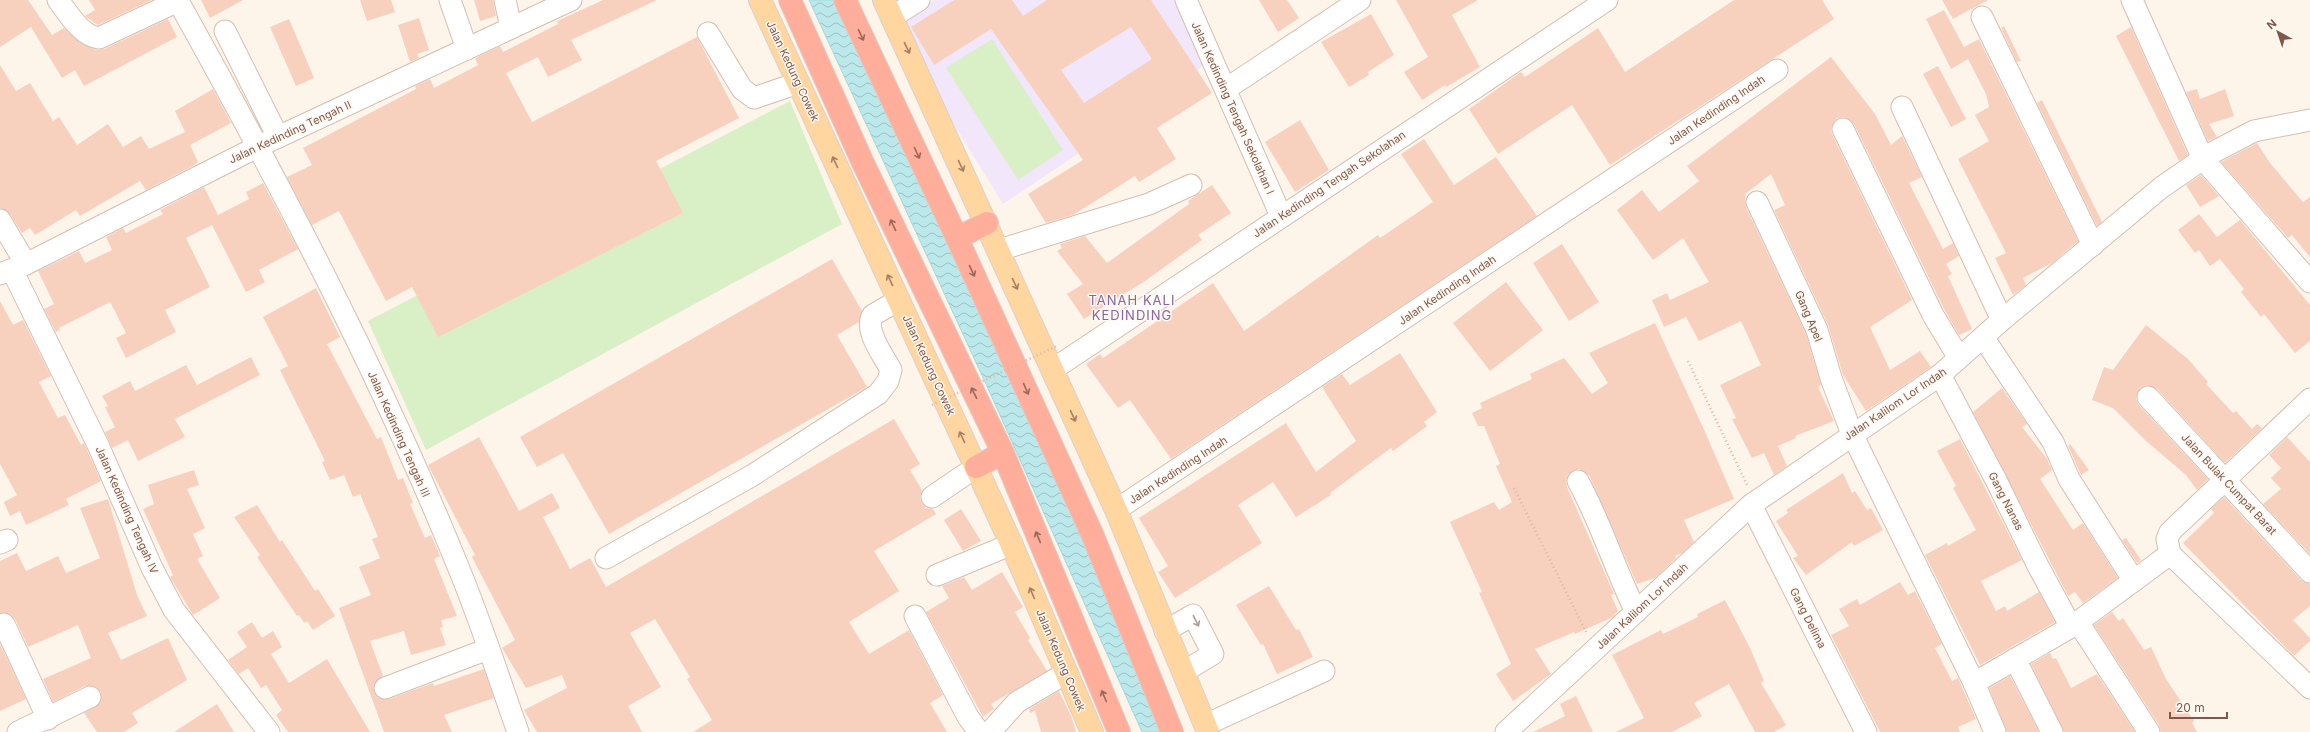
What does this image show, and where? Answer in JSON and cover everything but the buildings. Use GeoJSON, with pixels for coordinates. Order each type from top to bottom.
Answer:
{"type":"FeatureCollection","features":[{"type":"Feature","properties":{"kind":"highway"},"geometry":{"type":"LineString","coordinates":[[790,0],[863,163],[1003,453],[1119,732]]}},
{"type":"Feature","properties":{"kind":"highway"},"geometry":{"type":"LineString","coordinates":[[844,0],[957,238],[1093,536],[1172,732]]}},
{"type":"Feature","properties":{"kind":"highway"},"geometry":{"type":"LineString","coordinates":[[957,238],[987,223]]}},
{"type":"Feature","properties":{"kind":"highway"},"geometry":{"type":"LineString","coordinates":[[976,467],[1003,453]]}},
{"type":"Feature","properties":{"kind":"main road","name":"Jalan Kedung Cowek"},"geometry":{"type":"LineString","coordinates":[[760,0],[1012,544],[1092,732]]}},
{"type":"Feature","properties":{"kind":"main road"},"geometry":{"type":"LineString","coordinates":[[888,8],[987,223],[1116,510],[1165,631],[1207,728]]}},
{"type":"Feature","properties":{"kind":"street"},"geometry":{"type":"LineString","coordinates":[[58,0],[86,33],[92,37],[99,38],[178,1]]}},
{"type":"Feature","properties":{"kind":"street"},"geometry":{"type":"LineString","coordinates":[[450,0],[467,49]]}},
{"type":"Feature","properties":{"kind":"street"},"geometry":{"type":"LineString","coordinates":[[504,0],[511,28]]}},
{"type":"Feature","properties":{"kind":"street","name":"Jalan Kedinding Tengah II"},"geometry":{"type":"LineString","coordinates":[[12,269],[259,146],[571,0]]}},
{"type":"Feature","properties":{"kind":"street"},"geometry":{"type":"LineString","coordinates":[[888,8],[919,0]]}},
{"type":"Feature","properties":{"kind":"street","name":"Jalan Kedinding Tengah Sekolahan I"},"geometry":{"type":"LineString","coordinates":[[1186,0],[1281,216]]}},
{"type":"Feature","properties":{"kind":"street"},"geometry":{"type":"LineString","coordinates":[[1226,89],[1360,0]]}},
{"type":"Feature","properties":{"kind":"street","name":"Jalan Kedinding Tengah Sekolahan"},"geometry":{"type":"LineString","coordinates":[[1052,370],[1607,0]]}},
{"type":"Feature","properties":{"kind":"street"},"geometry":{"type":"LineString","coordinates":[[2132,0],[2203,159],[2310,282]]}},
{"type":"Feature","properties":{"kind":"street","name":"Jalan Kedinding Tengah III"},"geometry":{"type":"LineString","coordinates":[[178,1],[259,146],[369,366],[458,565],[518,732]]}},
{"type":"Feature","properties":{"kind":"street"},"geometry":{"type":"LineString","coordinates":[[1982,17],[2093,245]]}},
{"type":"Feature","properties":{"kind":"street"},"geometry":{"type":"LineString","coordinates":[[225,31],[278,137]]}},
{"type":"Feature","properties":{"kind":"street"},"geometry":{"type":"LineString","coordinates":[[708,33],[742,89],[754,98],[798,83]]}},
{"type":"Feature","properties":{"kind":"street","name":"Jalan Kedinding Indah"},"geometry":{"type":"LineString","coordinates":[[1116,510],[1778,70]]}},
{"type":"Feature","properties":{"kind":"street"},"geometry":{"type":"LineString","coordinates":[[1902,106],[2002,320]]}},
{"type":"Feature","properties":{"kind":"street","name":"Jalan Kalilom Lor Indah"},"geometry":{"type":"LineString","coordinates":[[1506,732],[1753,503],[1940,375],[2002,320],[2162,187],[2203,159],[2254,131],[2310,120]]}},
{"type":"Feature","properties":{"kind":"street"},"geometry":{"type":"LineString","coordinates":[[1844,129],[1933,315],[1959,358]]}},
{"type":"Feature","properties":{"kind":"street"},"geometry":{"type":"LineString","coordinates":[[999,250],[1149,204],[1192,185]]}},
{"type":"Feature","properties":{"kind":"street","name":"Gang Apel"},"geometry":{"type":"LineString","coordinates":[[1758,202],[1817,330],[1833,385],[1852,434],[1974,683],[1995,732]]}},
{"type":"Feature","properties":{"kind":"street","name":"Jalan Kedinding Tengah IV"},"geometry":{"type":"LineString","coordinates":[[0,220],[12,269],[98,445],[152,568],[174,610],[269,732]]}},
{"type":"Feature","properties":{"kind":"street"},"geometry":{"type":"LineString","coordinates":[[606,558],[753,475],[878,394],[888,381],[891,370],[869,328],[871,318],[873,315],[898,300]]}},
{"type":"Feature","properties":{"kind":"street"},"geometry":{"type":"LineString","coordinates":[[1983,337],[2053,442],[2069,480],[2134,581]]}},
{"type":"Feature","properties":{"kind":"street","name":"Gang Nanas"},"geometry":{"type":"LineString","coordinates":[[1940,375],[1996,480],[2037,564],[2075,625],[2149,732]]}},
{"type":"Feature","properties":{"kind":"street","name":"Jalan Bulak Cumpat Barat"},"geometry":{"type":"LineString","coordinates":[[2148,397],[2227,480],[2310,572]]}},
{"type":"Feature","properties":{"kind":"street"},"geometry":{"type":"LineString","coordinates":[[2310,399],[2227,480],[2170,532],[2167,539],[2170,554],[2310,688]]}},
{"type":"Feature","properties":{"kind":"street"},"geometry":{"type":"LineString","coordinates":[[932,497],[976,467]]}},
{"type":"Feature","properties":{"kind":"street"},"geometry":{"type":"LineString","coordinates":[[1578,481],[1595,513],[1611,555],[1636,612]]}},
{"type":"Feature","properties":{"kind":"street","name":"Gang Delima"},"geometry":{"type":"LineString","coordinates":[[1753,503],[1866,732]]}},
{"type":"Feature","properties":{"kind":"street"},"geometry":{"type":"LineString","coordinates":[[937,575],[1012,544]]}},
{"type":"Feature","properties":{"kind":"street"},"geometry":{"type":"LineString","coordinates":[[1974,683],[2075,625],[2170,554]]}},
{"type":"Feature","properties":{"kind":"street"},"geometry":{"type":"LineString","coordinates":[[1165,631],[1193,615],[1213,654],[1183,672]]}},
{"type":"Feature","properties":{"kind":"street"},"geometry":{"type":"LineString","coordinates":[[916,616],[968,717],[979,732]]}},
{"type":"Feature","properties":{"kind":"street"},"geometry":{"type":"LineString","coordinates":[[4,624],[48,719]]}},
{"type":"Feature","properties":{"kind":"street"},"geometry":{"type":"LineString","coordinates":[[385,688],[488,649]]}},
{"type":"Feature","properties":{"kind":"street"},"geometry":{"type":"LineString","coordinates":[[2015,659],[2052,732]]}},
{"type":"Feature","properties":{"kind":"street"},"geometry":{"type":"LineString","coordinates":[[1207,728],[1324,671]]}},
{"type":"Feature","properties":{"kind":"street"},"geometry":{"type":"LineString","coordinates":[[990,732],[1018,702],[1066,673]]}},
{"type":"Feature","properties":{"kind":"street"},"geometry":{"type":"LineString","coordinates":[[18,732],[90,698]]}},
{"type":"Feature","properties":{"kind":"path"},"geometry":{"type":"LineString","coordinates":[[932,405],[1057,346]]}},
{"type":"Feature","properties":{"kind":"path"},"geometry":{"type":"LineString","coordinates":[[1688,361],[1753,503]]}},
{"type":"Feature","properties":{"kind":"path"},"geometry":{"type":"LineString","coordinates":[[1514,488],[1595,650]]}},
{"type":"Feature","properties":{"kind":"shaded area"},"geometry":{"type":"Polygon","coordinates":[[[934,0],[1174,0],[1203,66],[1160,99],[1003,204],[947,113],[899,22],[934,0]]]}},
{"type":"Feature","properties":{"kind":"green space"},"geometry":{"type":"Polygon","coordinates":[[[992,39],[1063,150],[1018,180],[946,68],[992,39]]]}},
{"type":"Feature","properties":{"kind":"green space"},"geometry":{"type":"Polygon","coordinates":[[[790,101],[842,224],[426,450],[368,321],[790,101]]]}},
{"type":"Feature","properties":{"kind":"water"},"geometry":{"type":"Polygon","coordinates":[[[809,0],[835,0],[856,41],[1052,472],[1165,732],[1142,732],[991,395],[809,0]]]}},
{"type":"Feature","properties":{"kind":"district","name":"TANAH KALI KEDINDING"},"geometry":{"type":"Point","coordinates":[1132,308]}}]}
